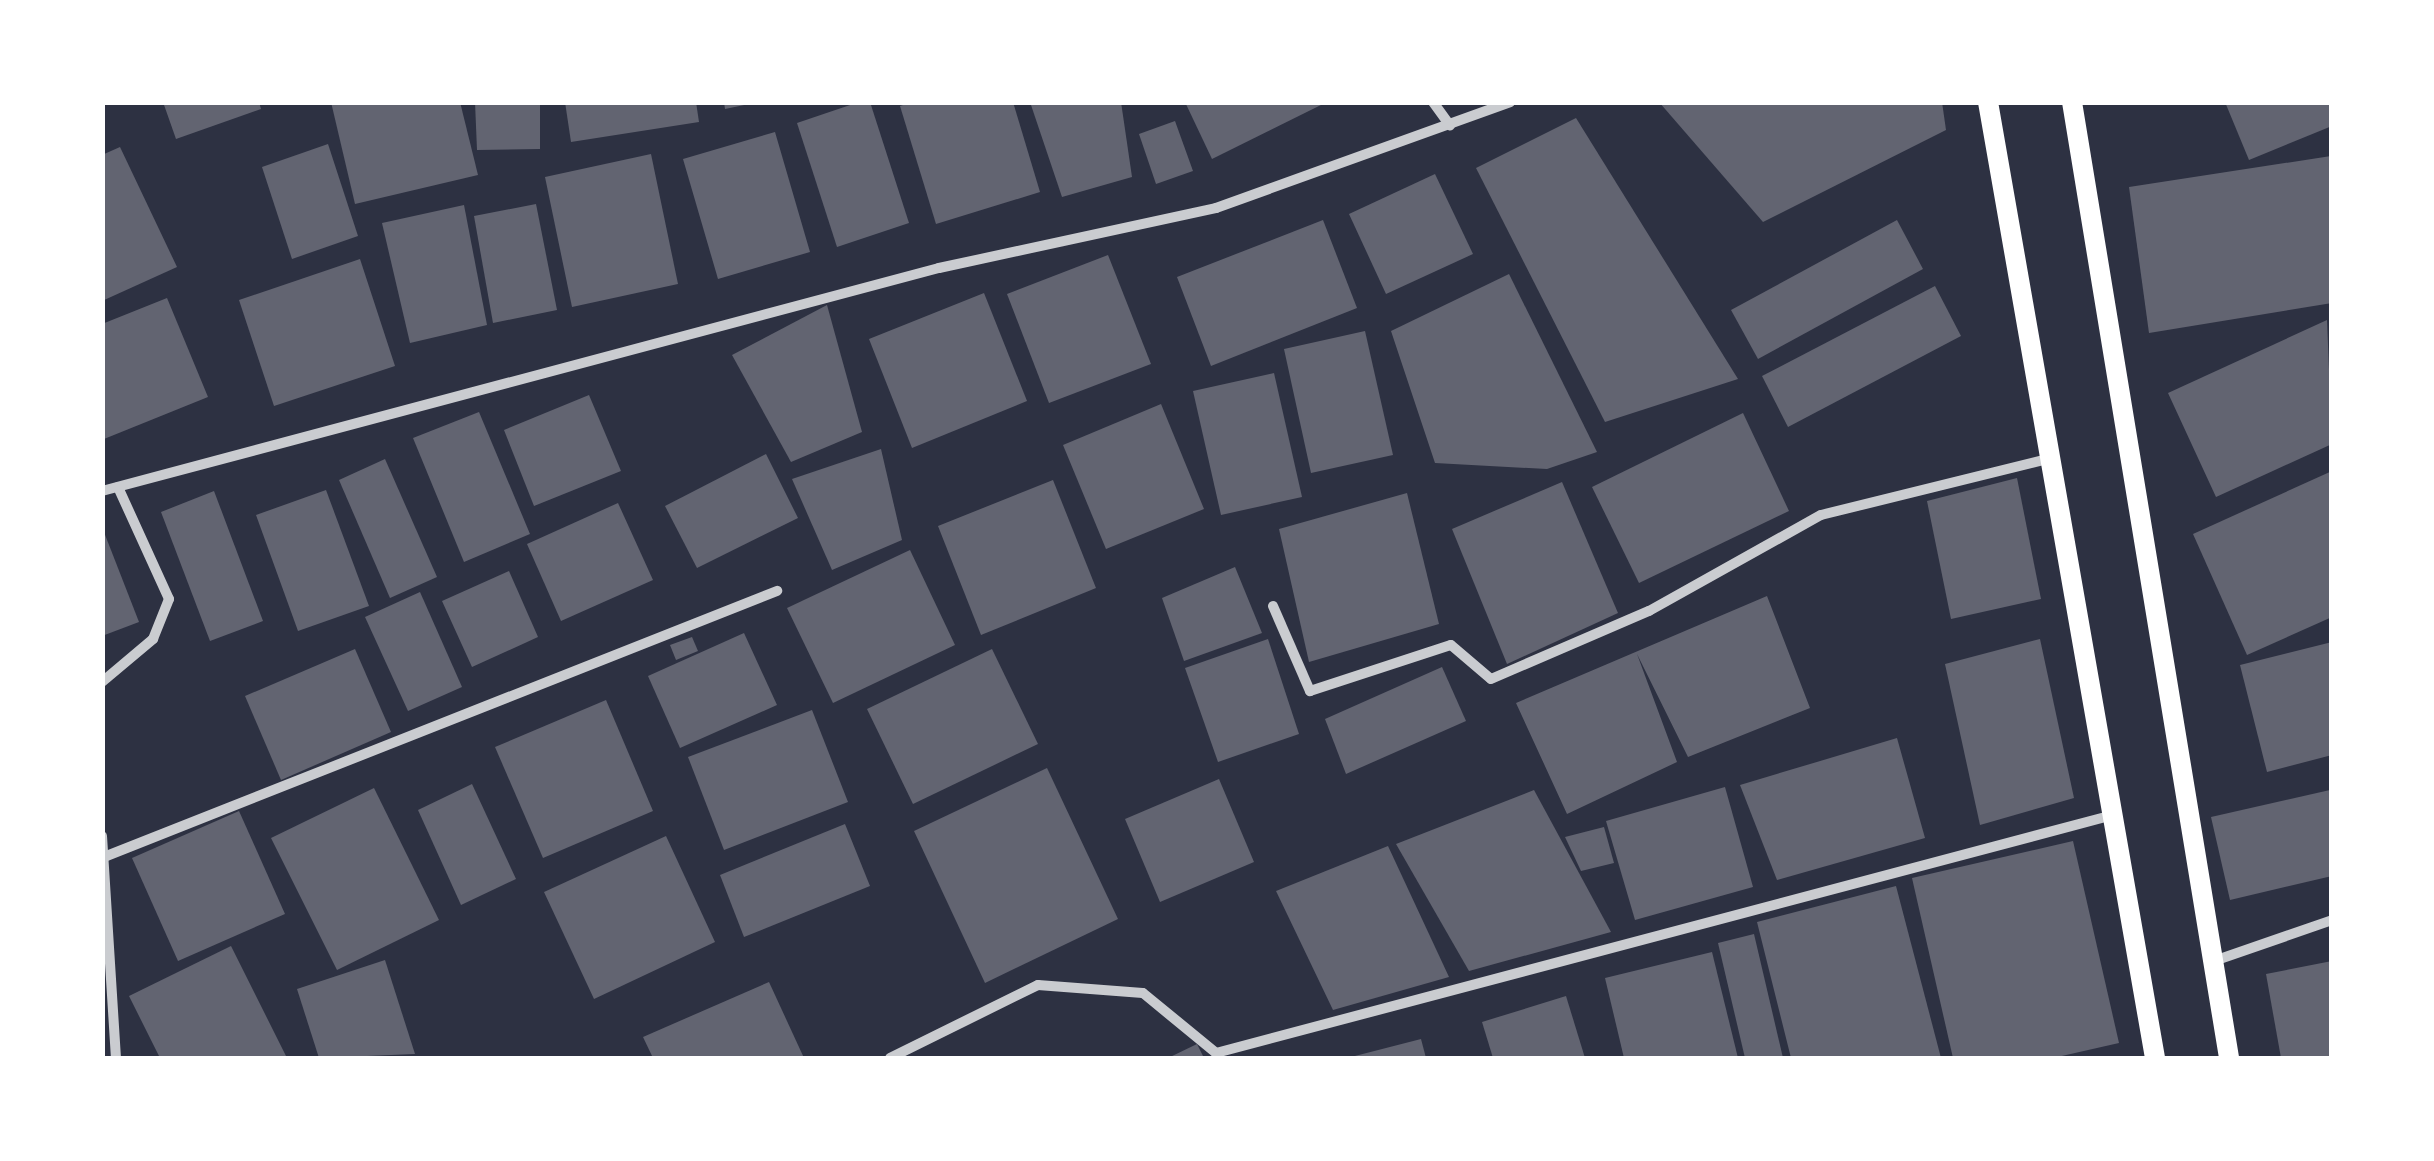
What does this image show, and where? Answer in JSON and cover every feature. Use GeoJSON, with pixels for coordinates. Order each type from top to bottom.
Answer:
{"type":"FeatureCollection","features":[{"type":"Feature","properties":{"kind":"main road"},"geometry":{"type":"LineString","coordinates":[[1988,102],[2156,1058]]}},
{"type":"Feature","properties":{"kind":"main road"},"geometry":{"type":"LineString","coordinates":[[2072,102],[2210,963],[2229,1058]]}},
{"type":"Feature","properties":{"kind":"street"},"geometry":{"type":"LineString","coordinates":[[1433,102],[1450,125]]}},
{"type":"Feature","properties":{"kind":"street"},"geometry":{"type":"LineString","coordinates":[[102,491],[939,268],[1216,208],[1510,102]]}},
{"type":"Feature","properties":{"kind":"street"},"geometry":{"type":"LineString","coordinates":[[1274,606],[1310,691],[1451,646],[1491,680],[1648,610],[1821,514],[2048,458]]}},
{"type":"Feature","properties":{"kind":"street"},"geometry":{"type":"LineString","coordinates":[[102,682],[153,639],[169,599],[118,487]]}},
{"type":"Feature","properties":{"kind":"street"},"geometry":{"type":"LineString","coordinates":[[104,857],[778,591]]}},
{"type":"Feature","properties":{"kind":"street"},"geometry":{"type":"LineString","coordinates":[[890,1058],[1038,985],[1143,993],[1216,1052],[2114,814]]}},
{"type":"Feature","properties":{"kind":"street"},"geometry":{"type":"LineString","coordinates":[[102,836],[116,1058]]}},
{"type":"Feature","properties":{"kind":"street"},"geometry":{"type":"LineString","coordinates":[[2210,963],[2332,920]]}},
{"type":"Feature","properties":{"kind":"building"},"geometry":{"type":"Polygon","coordinates":[[[163,102],[259,102],[261,109],[176,139],[163,102]]]}},
{"type":"Feature","properties":{"kind":"building"},"geometry":{"type":"Polygon","coordinates":[[[331,102],[460,102],[478,175],[355,204],[331,102]]]}},
{"type":"Feature","properties":{"kind":"building"},"geometry":{"type":"Polygon","coordinates":[[[475,102],[540,102],[540,149],[477,150],[475,102]]]}},
{"type":"Feature","properties":{"kind":"building"},"geometry":{"type":"Polygon","coordinates":[[[565,102],[696,102],[699,122],[571,142],[565,102]]]}},
{"type":"Feature","properties":{"kind":"building"},"geometry":{"type":"Polygon","coordinates":[[[724,102],[748,102],[749,104],[725,109],[724,102]]]}},
{"type":"Feature","properties":{"kind":"building"},"geometry":{"type":"Polygon","coordinates":[[[859,102],[870,102],[909,223],[837,247],[797,123],[859,102]]]}},
{"type":"Feature","properties":{"kind":"building"},"geometry":{"type":"Polygon","coordinates":[[[912,102],[1013,102],[1040,192],[936,224],[900,106],[912,102]]]}},
{"type":"Feature","properties":{"kind":"building"},"geometry":{"type":"Polygon","coordinates":[[[1030,102],[1121,102],[1132,177],[1062,197],[1030,102]]]}},
{"type":"Feature","properties":{"kind":"building"},"geometry":{"type":"Polygon","coordinates":[[[1185,102],[1327,102],[1212,159],[1185,102]]]}},
{"type":"Feature","properties":{"kind":"building"},"geometry":{"type":"Polygon","coordinates":[[[1659,102],[1942,102],[1946,130],[1763,222],[1659,102]]]}},
{"type":"Feature","properties":{"kind":"building"},"geometry":{"type":"Polygon","coordinates":[[[2225,102],[2332,102],[2332,126],[2249,160],[2225,102]]]}},
{"type":"Feature","properties":{"kind":"building"},"geometry":{"type":"Polygon","coordinates":[[[1576,118],[1738,379],[1605,422],[1476,168],[1576,118]]]}},
{"type":"Feature","properties":{"kind":"building"},"geometry":{"type":"Polygon","coordinates":[[[1175,121],[1193,171],[1156,184],[1139,134],[1175,121]]]}},
{"type":"Feature","properties":{"kind":"building"},"geometry":{"type":"Polygon","coordinates":[[[775,132],[810,252],[718,279],[683,159],[775,132]]]}},
{"type":"Feature","properties":{"kind":"building"},"geometry":{"type":"Polygon","coordinates":[[[328,144],[358,236],[292,259],[262,167],[328,144]]]}},
{"type":"Feature","properties":{"kind":"building"},"geometry":{"type":"Polygon","coordinates":[[[120,147],[177,267],[102,301],[102,155],[120,147]]]}},
{"type":"Feature","properties":{"kind":"building"},"geometry":{"type":"Polygon","coordinates":[[[651,154],[678,284],[572,307],[545,177],[651,154]]]}},
{"type":"Feature","properties":{"kind":"building"},"geometry":{"type":"Polygon","coordinates":[[[2331,156],[2332,303],[2149,333],[2129,187],[2331,156]]]}},
{"type":"Feature","properties":{"kind":"building"},"geometry":{"type":"Polygon","coordinates":[[[1435,174],[1473,254],[1386,294],[1349,214],[1435,174]]]}},
{"type":"Feature","properties":{"kind":"building"},"geometry":{"type":"Polygon","coordinates":[[[536,204],[557,310],[493,323],[474,216],[536,204]]]}},
{"type":"Feature","properties":{"kind":"building"},"geometry":{"type":"Polygon","coordinates":[[[464,205],[487,325],[410,343],[382,223],[464,205]]]}},
{"type":"Feature","properties":{"kind":"building"},"geometry":{"type":"Polygon","coordinates":[[[1323,220],[1357,308],[1211,366],[1177,277],[1323,220]]]}},
{"type":"Feature","properties":{"kind":"building"},"geometry":{"type":"Polygon","coordinates":[[[1897,220],[1923,269],[1758,359],[1731,310],[1897,220]]]}},
{"type":"Feature","properties":{"kind":"building"},"geometry":{"type":"Polygon","coordinates":[[[1108,255],[1151,364],[1049,403],[1007,294],[1108,255]]]}},
{"type":"Feature","properties":{"kind":"building"},"geometry":{"type":"Polygon","coordinates":[[[360,259],[395,366],[274,406],[239,300],[360,259]]]}},
{"type":"Feature","properties":{"kind":"building"},"geometry":{"type":"Polygon","coordinates":[[[1509,274],[1597,452],[1547,469],[1435,463],[1391,331],[1509,274]]]}},
{"type":"Feature","properties":{"kind":"building"},"geometry":{"type":"Polygon","coordinates":[[[1935,286],[1961,336],[1788,427],[1762,376],[1935,286]]]}},
{"type":"Feature","properties":{"kind":"building"},"geometry":{"type":"Polygon","coordinates":[[[984,293],[1027,401],[912,448],[869,339],[984,293]]]}},
{"type":"Feature","properties":{"kind":"building"},"geometry":{"type":"Polygon","coordinates":[[[167,298],[208,397],[104,439],[102,324],[167,298]]]}},
{"type":"Feature","properties":{"kind":"building"},"geometry":{"type":"Polygon","coordinates":[[[827,305],[862,432],[791,462],[732,355],[827,305]]]}},
{"type":"Feature","properties":{"kind":"building"},"geometry":{"type":"Polygon","coordinates":[[[2327,320],[2332,444],[2216,497],[2168,393],[2327,320]]]}},
{"type":"Feature","properties":{"kind":"building"},"geometry":{"type":"Polygon","coordinates":[[[1365,331],[1393,455],[1311,473],[1284,349],[1365,331]]]}},
{"type":"Feature","properties":{"kind":"building"},"geometry":{"type":"Polygon","coordinates":[[[1274,373],[1302,497],[1221,515],[1193,391],[1274,373]]]}},
{"type":"Feature","properties":{"kind":"building"},"geometry":{"type":"Polygon","coordinates":[[[589,395],[621,471],[534,506],[504,430],[589,395]]]}},
{"type":"Feature","properties":{"kind":"building"},"geometry":{"type":"Polygon","coordinates":[[[1161,404],[1204,509],[1106,549],[1063,445],[1161,404]]]}},
{"type":"Feature","properties":{"kind":"building"},"geometry":{"type":"Polygon","coordinates":[[[479,412],[530,534],[464,562],[413,438],[479,412]]]}},
{"type":"Feature","properties":{"kind":"building"},"geometry":{"type":"Polygon","coordinates":[[[1743,413],[1789,511],[1639,583],[1592,487],[1743,413]]]}},
{"type":"Feature","properties":{"kind":"building"},"geometry":{"type":"Polygon","coordinates":[[[881,449],[902,540],[832,570],[792,479],[881,449]]]}},
{"type":"Feature","properties":{"kind":"building"},"geometry":{"type":"Polygon","coordinates":[[[766,454],[798,518],[697,568],[665,506],[766,454]]]}},
{"type":"Feature","properties":{"kind":"building"},"geometry":{"type":"Polygon","coordinates":[[[385,459],[437,577],[390,598],[339,480],[385,459]]]}},
{"type":"Feature","properties":{"kind":"building"},"geometry":{"type":"Polygon","coordinates":[[[2332,471],[2332,617],[2247,655],[2193,534],[2332,471]]]}},
{"type":"Feature","properties":{"kind":"building"},"geometry":{"type":"Polygon","coordinates":[[[2017,478],[2041,599],[1951,619],[1927,501],[2017,478]]]}},
{"type":"Feature","properties":{"kind":"building"},"geometry":{"type":"Polygon","coordinates":[[[1053,480],[1096,588],[981,635],[938,526],[1053,480]]]}},
{"type":"Feature","properties":{"kind":"building"},"geometry":{"type":"Polygon","coordinates":[[[1562,482],[1618,613],[1507,664],[1452,529],[1562,482]]]}},
{"type":"Feature","properties":{"kind":"building"},"geometry":{"type":"Polygon","coordinates":[[[326,490],[369,606],[298,631],[256,515],[326,490]]]}},
{"type":"Feature","properties":{"kind":"building"},"geometry":{"type":"Polygon","coordinates":[[[214,491],[263,621],[210,641],[161,512],[214,491]]]}},
{"type":"Feature","properties":{"kind":"building"},"geometry":{"type":"Polygon","coordinates":[[[1407,493],[1439,624],[1309,662],[1279,529],[1407,493]]]}},
{"type":"Feature","properties":{"kind":"building"},"geometry":{"type":"Polygon","coordinates":[[[618,503],[653,580],[561,621],[527,544],[618,503]]]}},
{"type":"Feature","properties":{"kind":"building"},"geometry":{"type":"Polygon","coordinates":[[[102,527],[139,622],[102,636],[102,527]]]}},
{"type":"Feature","properties":{"kind":"building"},"geometry":{"type":"Polygon","coordinates":[[[910,550],[955,645],[833,703],[787,608],[910,550]]]}},
{"type":"Feature","properties":{"kind":"building"},"geometry":{"type":"Polygon","coordinates":[[[1235,567],[1262,633],[1184,661],[1162,598],[1235,567]]]}},
{"type":"Feature","properties":{"kind":"building"},"geometry":{"type":"Polygon","coordinates":[[[509,571],[538,637],[472,667],[442,601],[509,571]]]}},
{"type":"Feature","properties":{"kind":"building"},"geometry":{"type":"Polygon","coordinates":[[[420,592],[462,687],[408,711],[365,617],[420,592]]]}},
{"type":"Feature","properties":{"kind":"building"},"geometry":{"type":"Polygon","coordinates":[[[1767,596],[1810,708],[1688,757],[1637,654],[1677,762],[1567,814],[1516,703],[1767,596]]]}},
{"type":"Feature","properties":{"kind":"building"},"geometry":{"type":"Polygon","coordinates":[[[744,633],[777,705],[680,748],[648,676],[744,633]]]}},
{"type":"Feature","properties":{"kind":"building"},"geometry":{"type":"Polygon","coordinates":[[[692,637],[698,651],[676,660],[670,645],[692,637]]]}},
{"type":"Feature","properties":{"kind":"building"},"geometry":{"type":"Polygon","coordinates":[[[1268,639],[1299,734],[1218,762],[1185,668],[1268,639]]]}},
{"type":"Feature","properties":{"kind":"building"},"geometry":{"type":"Polygon","coordinates":[[[2040,639],[2074,798],[1980,825],[1945,664],[2040,639]]]}},
{"type":"Feature","properties":{"kind":"building"},"geometry":{"type":"Polygon","coordinates":[[[2332,642],[2332,755],[2267,772],[2240,665],[2332,642]]]}},
{"type":"Feature","properties":{"kind":"building"},"geometry":{"type":"Polygon","coordinates":[[[355,649],[391,732],[281,780],[245,696],[355,649]]]}},
{"type":"Feature","properties":{"kind":"building"},"geometry":{"type":"Polygon","coordinates":[[[992,649],[1038,744],[913,804],[867,709],[992,649]]]}},
{"type":"Feature","properties":{"kind":"building"},"geometry":{"type":"Polygon","coordinates":[[[1442,667],[1466,721],[1346,774],[1325,719],[1442,667]]]}},
{"type":"Feature","properties":{"kind":"building"},"geometry":{"type":"Polygon","coordinates":[[[606,700],[653,811],[543,858],[495,747],[606,700]]]}},
{"type":"Feature","properties":{"kind":"building"},"geometry":{"type":"Polygon","coordinates":[[[812,710],[848,802],[724,850],[688,757],[812,710]]]}},
{"type":"Feature","properties":{"kind":"building"},"geometry":{"type":"Polygon","coordinates":[[[1897,738],[1925,838],[1777,880],[1740,785],[1897,738]]]}},
{"type":"Feature","properties":{"kind":"building"},"geometry":{"type":"Polygon","coordinates":[[[1047,768],[1118,919],[985,983],[914,831],[1047,768]]]}},
{"type":"Feature","properties":{"kind":"building"},"geometry":{"type":"Polygon","coordinates":[[[1219,779],[1254,862],[1160,902],[1125,819],[1219,779]]]}},
{"type":"Feature","properties":{"kind":"building"},"geometry":{"type":"Polygon","coordinates":[[[472,784],[516,879],[461,905],[418,810],[472,784]]]}},
{"type":"Feature","properties":{"kind":"building"},"geometry":{"type":"Polygon","coordinates":[[[1725,787],[1753,887],[1635,920],[1606,821],[1725,787]]]}},
{"type":"Feature","properties":{"kind":"building"},"geometry":{"type":"Polygon","coordinates":[[[374,788],[439,920],[337,970],[271,838],[374,788]]]}},
{"type":"Feature","properties":{"kind":"building"},"geometry":{"type":"Polygon","coordinates":[[[1534,790],[1611,932],[1469,971],[1396,844],[1534,790]]]}},
{"type":"Feature","properties":{"kind":"building"},"geometry":{"type":"Polygon","coordinates":[[[2330,790],[2332,876],[2230,900],[2211,817],[2330,790]]]}},
{"type":"Feature","properties":{"kind":"building"},"geometry":{"type":"Polygon","coordinates":[[[239,811],[285,914],[178,961],[132,858],[239,811]]]}},
{"type":"Feature","properties":{"kind":"building"},"geometry":{"type":"Polygon","coordinates":[[[845,824],[870,886],[744,937],[720,875],[845,824]]]}},
{"type":"Feature","properties":{"kind":"building"},"geometry":{"type":"Polygon","coordinates":[[[1604,827],[1614,863],[1581,871],[1565,837],[1604,827]]]}},
{"type":"Feature","properties":{"kind":"building"},"geometry":{"type":"Polygon","coordinates":[[[666,836],[715,942],[594,999],[544,892],[666,836]]]}},
{"type":"Feature","properties":{"kind":"building"},"geometry":{"type":"Polygon","coordinates":[[[2073,841],[2119,1043],[2053,1058],[1953,1058],[1912,878],[2073,841]]]}},
{"type":"Feature","properties":{"kind":"building"},"geometry":{"type":"Polygon","coordinates":[[[1388,846],[1449,977],[1333,1010],[1276,891],[1388,846]]]}},
{"type":"Feature","properties":{"kind":"building"},"geometry":{"type":"Polygon","coordinates":[[[1896,886],[1941,1058],[1791,1058],[1757,922],[1896,886]]]}},
{"type":"Feature","properties":{"kind":"building"},"geometry":{"type":"Polygon","coordinates":[[[1754,934],[1783,1058],[1745,1058],[1718,943],[1754,934]]]}},
{"type":"Feature","properties":{"kind":"building"},"geometry":{"type":"Polygon","coordinates":[[[231,946],[287,1058],[160,1058],[129,996],[231,946]]]}},
{"type":"Feature","properties":{"kind":"building"},"geometry":{"type":"Polygon","coordinates":[[[1712,952],[1738,1058],[1624,1058],[1605,978],[1712,952]]]}},
{"type":"Feature","properties":{"kind":"building"},"geometry":{"type":"Polygon","coordinates":[[[385,960],[415,1054],[319,1058],[297,989],[385,960]]]}},
{"type":"Feature","properties":{"kind":"building"},"geometry":{"type":"Polygon","coordinates":[[[2332,961],[2332,1058],[2281,1058],[2266,974],[2332,961]]]}},
{"type":"Feature","properties":{"kind":"building"},"geometry":{"type":"Polygon","coordinates":[[[769,982],[804,1058],[653,1058],[643,1037],[769,982]]]}},
{"type":"Feature","properties":{"kind":"building"},"geometry":{"type":"Polygon","coordinates":[[[1566,996],[1585,1058],[1493,1058],[1482,1022],[1566,996]]]}},
{"type":"Feature","properties":{"kind":"building"},"geometry":{"type":"Polygon","coordinates":[[[1421,1039],[1426,1058],[1351,1058],[1351,1057],[1421,1039]]]}},
{"type":"Feature","properties":{"kind":"building"},"geometry":{"type":"Polygon","coordinates":[[[1197,1044],[1204,1058],[1168,1058],[1197,1044]]]}}]}
